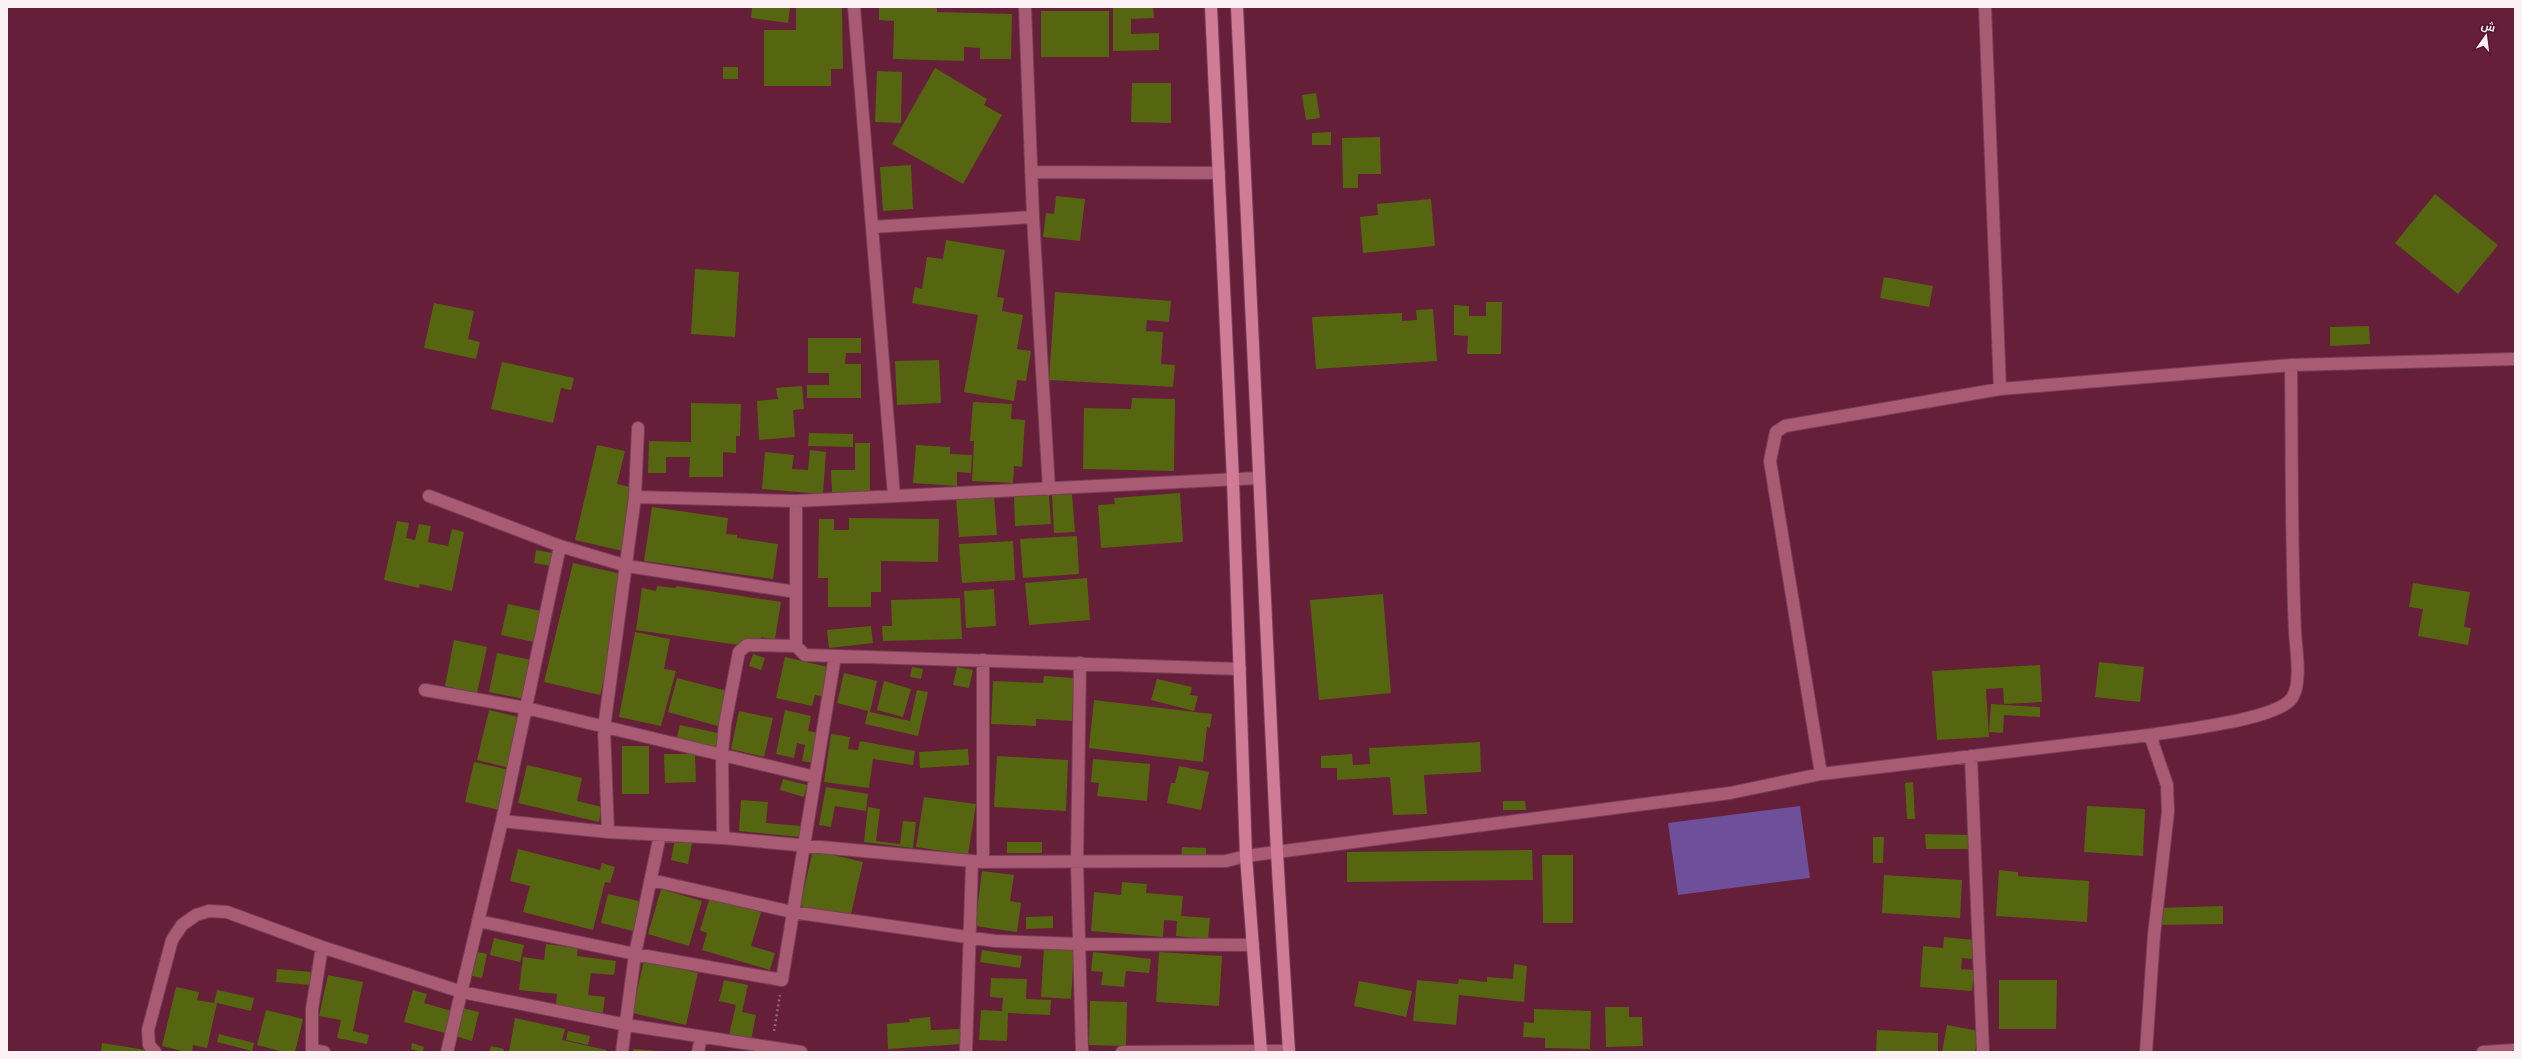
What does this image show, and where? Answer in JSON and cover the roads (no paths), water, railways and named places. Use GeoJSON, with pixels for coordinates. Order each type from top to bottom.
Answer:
{"type":"FeatureCollection","features":[{"type":"Feature","properties":{"kind":"main road"},"geometry":{"type":"LineString","coordinates":[[1211,7],[1233,480],[1246,856],[1261,1052]]}},
{"type":"Feature","properties":{"kind":"main road"},"geometry":{"type":"LineString","coordinates":[[1237,7],[1277,853],[1289,1051]]}},
{"type":"Feature","properties":{"kind":"street"},"geometry":{"type":"LineString","coordinates":[[854,7],[894,496]]}},
{"type":"Feature","properties":{"kind":"street"},"geometry":{"type":"LineString","coordinates":[[1025,7],[1033,218],[1049,489]]}},
{"type":"Feature","properties":{"kind":"street"},"geometry":{"type":"LineString","coordinates":[[1985,7],[2000,389]]}},
{"type":"Feature","properties":{"kind":"street"},"geometry":{"type":"LineString","coordinates":[[1032,172],[1218,173]]}},
{"type":"Feature","properties":{"kind":"street"},"geometry":{"type":"LineString","coordinates":[[872,227],[1033,218]]}},
{"type":"Feature","properties":{"kind":"street"},"geometry":{"type":"LineString","coordinates":[[1822,774],[1770,461],[1776,432],[1785,426],[2000,389],[2291,365],[2515,359]]}},
{"type":"Feature","properties":{"kind":"street"},"geometry":{"type":"LineString","coordinates":[[502,821],[608,832],[723,838],[978,862],[1226,861],[1246,856],[1730,793],[1822,774],[2150,735],[2249,718],[2279,709],[2292,698],[2297,678],[2293,588],[2291,365]]}},
{"type":"Feature","properties":{"kind":"street"},"geometry":{"type":"LineString","coordinates":[[608,832],[604,728],[636,497],[638,428]]}},
{"type":"Feature","properties":{"kind":"street"},"geometry":{"type":"LineString","coordinates":[[636,497],[796,501],[1259,478]]}},
{"type":"Feature","properties":{"kind":"street"},"geometry":{"type":"LineString","coordinates":[[429,496],[560,546],[627,566],[796,592]]}},
{"type":"Feature","properties":{"kind":"street"},"geometry":{"type":"LineString","coordinates":[[796,501],[796,646]]}},
{"type":"Feature","properties":{"kind":"street"},"geometry":{"type":"LineString","coordinates":[[447,1052],[502,821],[560,546]]}},
{"type":"Feature","properties":{"kind":"street"},"geometry":{"type":"LineString","coordinates":[[723,838],[722,753],[725,724],[739,652],[747,645],[796,646],[806,655],[1240,669]]}},
{"type":"Feature","properties":{"kind":"street"},"geometry":{"type":"LineString","coordinates":[[478,921],[635,954],[782,980],[835,656]]}},
{"type":"Feature","properties":{"kind":"street"},"geometry":{"type":"LineString","coordinates":[[966,1052],[969,937],[978,862],[984,660]]}},
{"type":"Feature","properties":{"kind":"street"},"geometry":{"type":"LineString","coordinates":[[1080,663],[1077,862],[1082,1052]]}},
{"type":"Feature","properties":{"kind":"street"},"geometry":{"type":"LineString","coordinates":[[425,690],[526,708],[604,728],[722,753],[814,777]]}},
{"type":"Feature","properties":{"kind":"street"},"geometry":{"type":"LineString","coordinates":[[2146,1052],[2154,935],[2168,812],[2167,785],[2150,735]]}},
{"type":"Feature","properties":{"kind":"street"},"geometry":{"type":"LineString","coordinates":[[1971,756],[1983,1052]]}},
{"type":"Feature","properties":{"kind":"street"},"geometry":{"type":"LineString","coordinates":[[622,1052],[627,1025],[635,954],[660,835]]}},
{"type":"Feature","properties":{"kind":"street"},"geometry":{"type":"LineString","coordinates":[[651,880],[792,912],[995,941],[1080,944],[1253,945]]}},
{"type":"Feature","properties":{"kind":"street"},"geometry":{"type":"LineString","coordinates":[[155,1052],[149,1045],[148,1030],[172,940],[182,925],[196,915],[209,911],[227,912],[322,947],[462,992],[627,1025],[771,1049],[801,1052]]}},
{"type":"Feature","properties":{"kind":"street"},"geometry":{"type":"LineString","coordinates":[[322,947],[312,1009],[312,1051],[324,1052]]}},
{"type":"Feature","properties":{"kind":"street"},"geometry":{"type":"LineString","coordinates":[[698,1052],[701,1037]]}},
{"type":"Feature","properties":{"kind":"street"},"geometry":{"type":"LineString","coordinates":[[2483,1052],[2515,1050]]}},
{"type":"Feature","properties":{"kind":"street"},"geometry":{"type":"LineString","coordinates":[[1122,1052],[1289,1051]]}}]}
